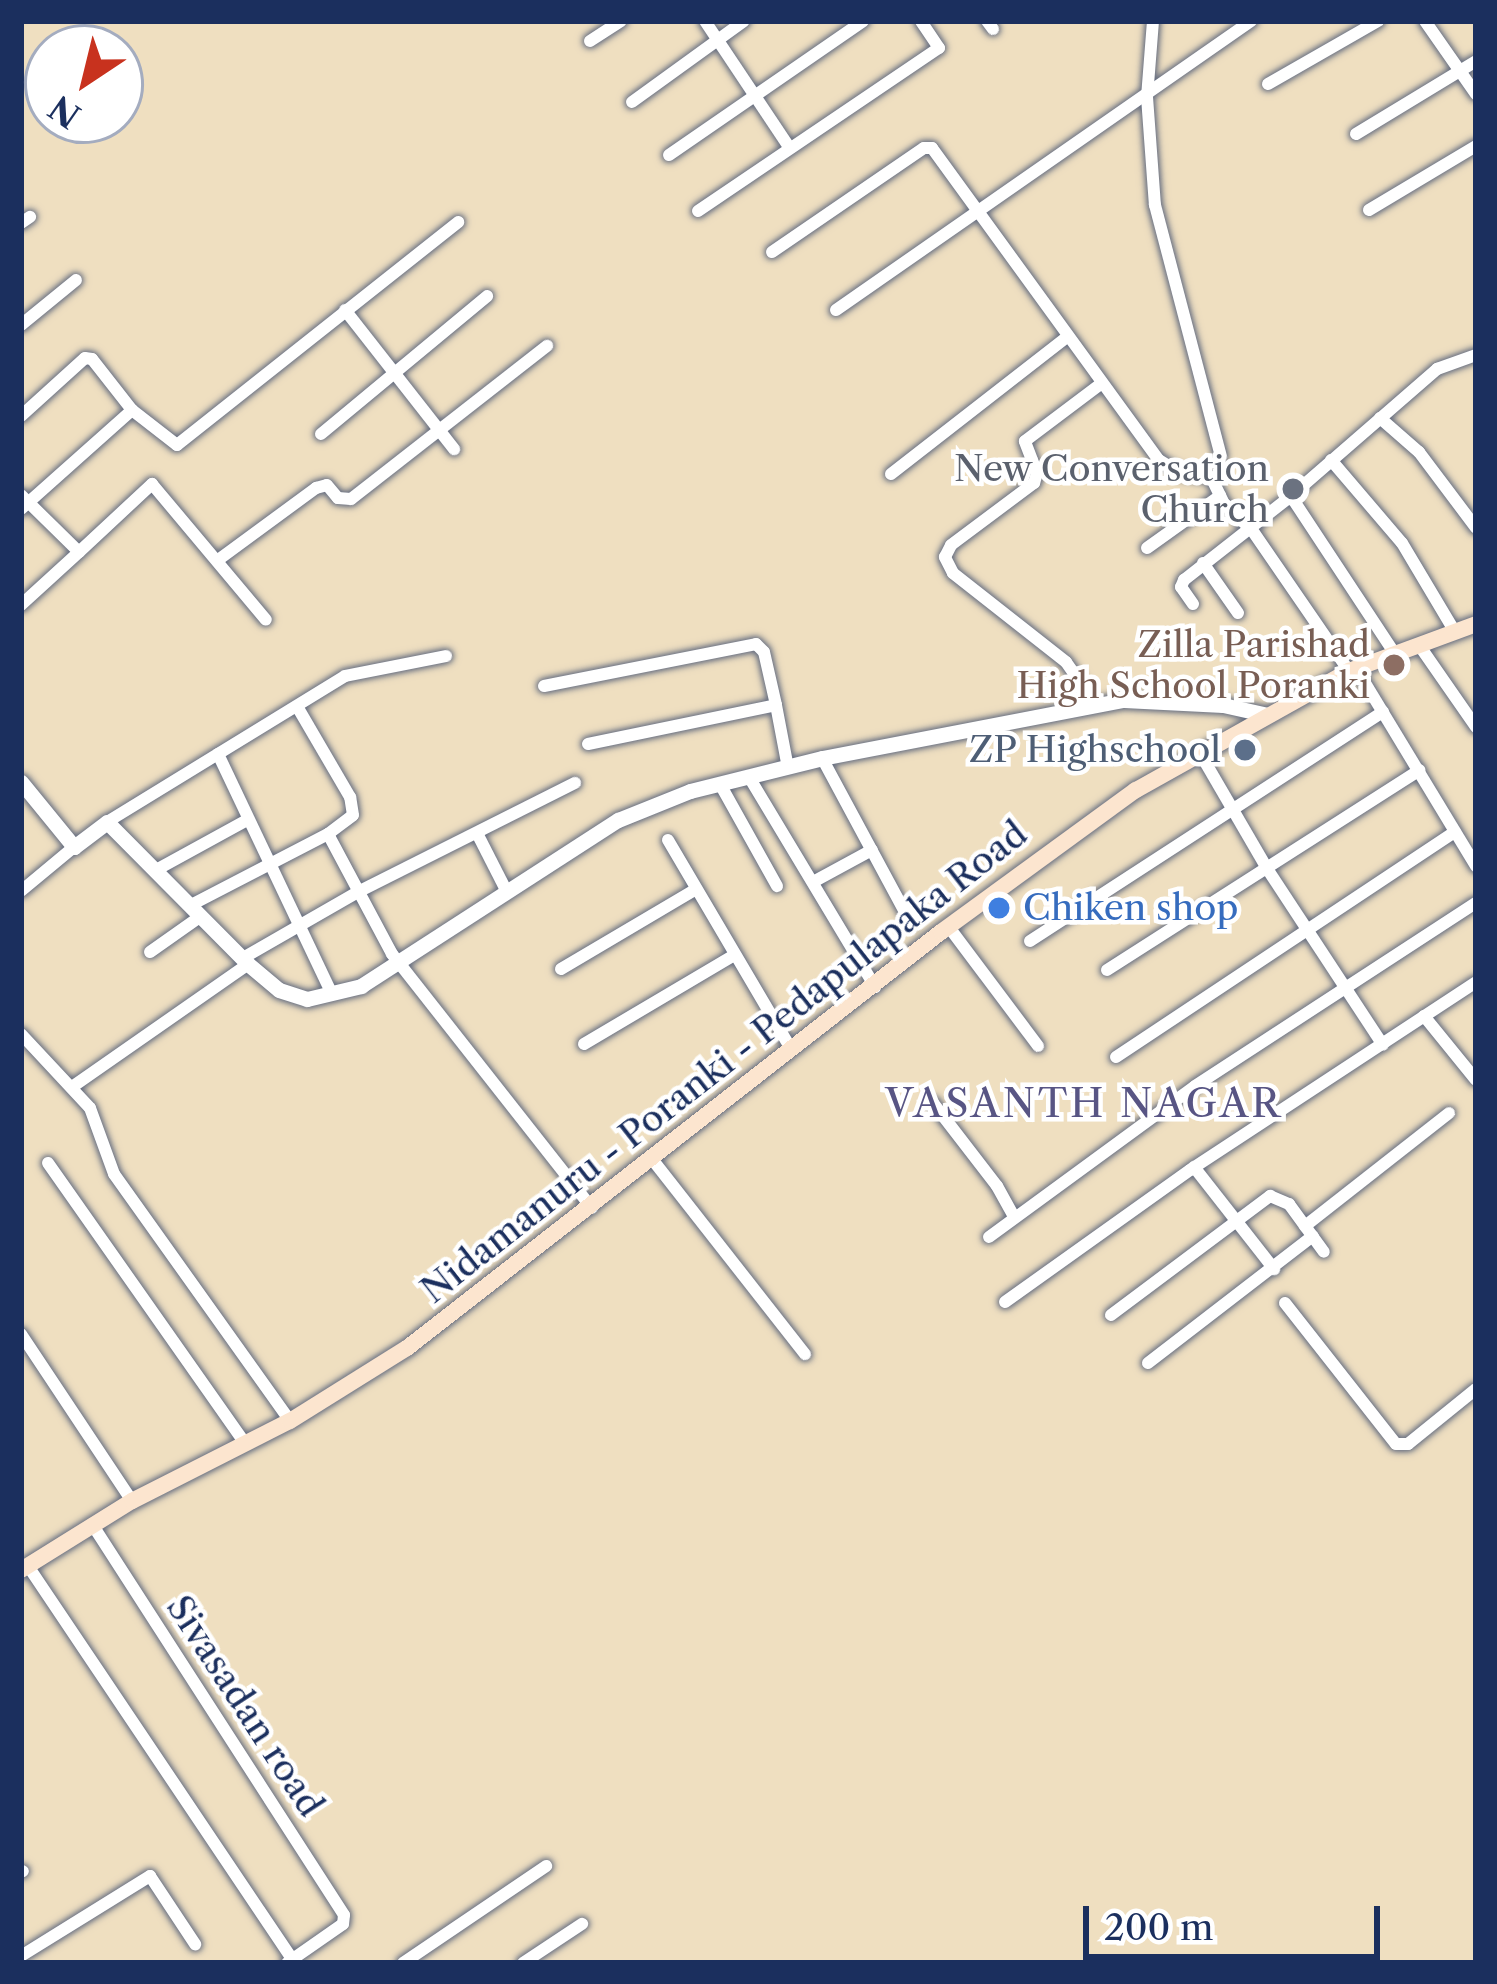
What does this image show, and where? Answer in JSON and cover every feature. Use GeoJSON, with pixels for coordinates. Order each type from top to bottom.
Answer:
{"type":"FeatureCollection","features":[{"type":"Feature","properties":{"kind":"main road","name":"Nidamanuru - Poranki - Pedapulapaka Road"},"geometry":{"type":"LineString","coordinates":[[24,1568],[132,1501],[290,1421],[407,1348],[948,926],[1136,790],[1353,670],[1476,625]]}},
{"type":"Feature","properties":{"kind":"street"},"geometry":{"type":"LineString","coordinates":[[590,41],[621,21]]}},
{"type":"Feature","properties":{"kind":"street"},"geometry":{"type":"LineString","coordinates":[[706,21],[789,147]]}},
{"type":"Feature","properties":{"kind":"street"},"geometry":{"type":"LineString","coordinates":[[632,102],[744,21]]}},
{"type":"Feature","properties":{"kind":"street"},"geometry":{"type":"LineString","coordinates":[[669,155],[863,21]]}},
{"type":"Feature","properties":{"kind":"street"},"geometry":{"type":"LineString","coordinates":[[698,211],[939,48],[921,21]]}},
{"type":"Feature","properties":{"kind":"street"},"geometry":{"type":"LineString","coordinates":[[1153,21],[1147,98],[1155,206],[1221,458]]}},
{"type":"Feature","properties":{"kind":"street"},"geometry":{"type":"LineString","coordinates":[[836,310],[1147,98],[1251,21]]}},
{"type":"Feature","properties":{"kind":"street"},"geometry":{"type":"LineString","coordinates":[[1268,84],[1378,21]]}},
{"type":"Feature","properties":{"kind":"street"},"geometry":{"type":"LineString","coordinates":[[1425,21],[1476,94]]}},
{"type":"Feature","properties":{"kind":"street"},"geometry":{"type":"LineString","coordinates":[[1356,134],[1476,61]]}},
{"type":"Feature","properties":{"kind":"street"},"geometry":{"type":"LineString","coordinates":[[1370,210],[1476,146]]}},
{"type":"Feature","properties":{"kind":"street"},"geometry":{"type":"LineString","coordinates":[[772,252],[924,148],[935,151],[1066,338],[1159,460],[1178,472],[1207,474],[1383,712],[1476,866]]}},
{"type":"Feature","properties":{"kind":"street"},"geometry":{"type":"LineString","coordinates":[[21,416],[85,358],[99,363],[132,410],[177,445],[458,222]]}},
{"type":"Feature","properties":{"kind":"street"},"geometry":{"type":"LineString","coordinates":[[21,325],[76,280]]}},
{"type":"Feature","properties":{"kind":"street"},"geometry":{"type":"LineString","coordinates":[[321,434],[488,296]]}},
{"type":"Feature","properties":{"kind":"street"},"geometry":{"type":"LineString","coordinates":[[345,310],[454,449]]}},
{"type":"Feature","properties":{"kind":"street"},"geometry":{"type":"LineString","coordinates":[[890,474],[1066,338]]}},
{"type":"Feature","properties":{"kind":"street"},"geometry":{"type":"LineString","coordinates":[[218,560],[316,488],[327,485],[338,498],[351,499],[547,346]]}},
{"type":"Feature","properties":{"kind":"street"},"geometry":{"type":"LineString","coordinates":[[1193,604],[1181,584],[1203,563],[1291,496],[1437,369],[1476,355]]}},
{"type":"Feature","properties":{"kind":"street"},"geometry":{"type":"LineString","coordinates":[[1086,706],[1080,682],[1066,662],[953,573],[945,557],[951,544],[1034,483],[1037,473],[1025,441],[1102,383]]}},
{"type":"Feature","properties":{"kind":"street"},"geometry":{"type":"LineString","coordinates":[[79,552],[23,502],[132,410]]}},
{"type":"Feature","properties":{"kind":"street"},"geometry":{"type":"LineString","coordinates":[[1379,418],[1419,452],[1476,528]]}},
{"type":"Feature","properties":{"kind":"street"},"geometry":{"type":"LineString","coordinates":[[1330,460],[1402,543],[1455,632]]}},
{"type":"Feature","properties":{"kind":"street"},"geometry":{"type":"LineString","coordinates":[[21,605],[152,484],[266,620]]}},
{"type":"Feature","properties":{"kind":"street"},"geometry":{"type":"LineString","coordinates":[[1147,548],[1220,496]]}},
{"type":"Feature","properties":{"kind":"street"},"geometry":{"type":"LineString","coordinates":[[1291,496],[1395,654]]}},
{"type":"Feature","properties":{"kind":"street"},"geometry":{"type":"LineString","coordinates":[[1203,563],[1238,613]]}},
{"type":"Feature","properties":{"kind":"street"},"geometry":{"type":"LineString","coordinates":[[544,686],[756,644],[764,652],[788,768]]}},
{"type":"Feature","properties":{"kind":"street"},"geometry":{"type":"LineString","coordinates":[[1419,645],[1476,727]]}},
{"type":"Feature","properties":{"kind":"street"},"geometry":{"type":"LineString","coordinates":[[21,891],[107,822],[345,676],[446,656]]}},
{"type":"Feature","properties":{"kind":"street"},"geometry":{"type":"LineString","coordinates":[[107,822],[246,961],[296,997],[332,994],[361,986],[505,888],[618,820],[720,784],[822,758],[1086,706],[1167,700],[1268,715]]}},
{"type":"Feature","properties":{"kind":"street"},"geometry":{"type":"LineString","coordinates":[[588,744],[776,705]]}},
{"type":"Feature","properties":{"kind":"street"},"geometry":{"type":"LineString","coordinates":[[150,952],[196,911],[267,864],[328,834],[353,814],[350,797],[298,708]]}},
{"type":"Feature","properties":{"kind":"street"},"geometry":{"type":"LineString","coordinates":[[1030,941],[1383,712]]}},
{"type":"Feature","properties":{"kind":"street"},"geometry":{"type":"LineString","coordinates":[[218,754],[332,994]]}},
{"type":"Feature","properties":{"kind":"street"},"geometry":{"type":"LineString","coordinates":[[1201,755],[1268,870],[1383,1045]]}},
{"type":"Feature","properties":{"kind":"street"},"geometry":{"type":"LineString","coordinates":[[822,758],[911,923]]}},
{"type":"Feature","properties":{"kind":"street"},"geometry":{"type":"LineString","coordinates":[[1107,970],[1420,770]]}},
{"type":"Feature","properties":{"kind":"street"},"geometry":{"type":"LineString","coordinates":[[749,777],[875,987]]}},
{"type":"Feature","properties":{"kind":"street"},"geometry":{"type":"LineString","coordinates":[[21,782],[74,847]]}},
{"type":"Feature","properties":{"kind":"street"},"geometry":{"type":"LineString","coordinates":[[72,1087],[300,926],[575,784]]}},
{"type":"Feature","properties":{"kind":"street"},"geometry":{"type":"LineString","coordinates":[[720,784],[777,886]]}},
{"type":"Feature","properties":{"kind":"street"},"geometry":{"type":"LineString","coordinates":[[156,870],[247,820]]}},
{"type":"Feature","properties":{"kind":"street"},"geometry":{"type":"LineString","coordinates":[[1117,1057],[1455,832]]}},
{"type":"Feature","properties":{"kind":"street"},"geometry":{"type":"LineString","coordinates":[[328,834],[399,962],[592,1208]]}},
{"type":"Feature","properties":{"kind":"street"},"geometry":{"type":"LineString","coordinates":[[478,835],[505,888]]}},
{"type":"Feature","properties":{"kind":"street"},"geometry":{"type":"LineString","coordinates":[[668,840],[693,891],[791,1049]]}},
{"type":"Feature","properties":{"kind":"street"},"geometry":{"type":"LineString","coordinates":[[813,882],[872,850]]}},
{"type":"Feature","properties":{"kind":"street"},"geometry":{"type":"LineString","coordinates":[[561,969],[693,891]]}},
{"type":"Feature","properties":{"kind":"street"},"geometry":{"type":"LineString","coordinates":[[988,1237],[1195,1086],[1476,903]]}},
{"type":"Feature","properties":{"kind":"street"},"geometry":{"type":"LineString","coordinates":[[948,926],[1038,1046]]}},
{"type":"Feature","properties":{"kind":"street"},"geometry":{"type":"LineString","coordinates":[[584,1044],[733,956]]}},
{"type":"Feature","properties":{"kind":"street"},"geometry":{"type":"LineString","coordinates":[[1005,1303],[1194,1167],[1476,982]]}},
{"type":"Feature","properties":{"kind":"street"},"geometry":{"type":"LineString","coordinates":[[1424,1016],[1476,1080]]}},
{"type":"Feature","properties":{"kind":"street"},"geometry":{"type":"LineString","coordinates":[[21,1034],[72,1087],[96,1120],[115,1174],[290,1421]]}},
{"type":"Feature","properties":{"kind":"street"},"geometry":{"type":"LineString","coordinates":[[933,1103],[1015,1217]]}},
{"type":"Feature","properties":{"kind":"street"},"geometry":{"type":"LineString","coordinates":[[1148,1364],[1274,1268],[1309,1231],[1449,1112]]}},
{"type":"Feature","properties":{"kind":"street"},"geometry":{"type":"LineString","coordinates":[[652,1159],[805,1354]]}},
{"type":"Feature","properties":{"kind":"street"},"geometry":{"type":"LineString","coordinates":[[48,1162],[245,1443]]}},
{"type":"Feature","properties":{"kind":"street"},"geometry":{"type":"LineString","coordinates":[[1194,1167],[1274,1268]]}},
{"type":"Feature","properties":{"kind":"street"},"geometry":{"type":"LineString","coordinates":[[1111,1316],[1276,1196],[1324,1252]]}},
{"type":"Feature","properties":{"kind":"street"},"geometry":{"type":"LineString","coordinates":[[1285,1303],[1396,1444],[1408,1444],[1476,1389]]}},
{"type":"Feature","properties":{"kind":"street"},"geometry":{"type":"LineString","coordinates":[[21,1334],[132,1501]]}},
{"type":"Feature","properties":{"kind":"street","name":"Sivasadan road"},"geometry":{"type":"LineString","coordinates":[[92,1525],[345,1920],[291,1962]]}},
{"type":"Feature","properties":{"kind":"street"},"geometry":{"type":"LineString","coordinates":[[24,1568],[291,1962]]}},
{"type":"Feature","properties":{"kind":"street"},"geometry":{"type":"LineString","coordinates":[[403,1963],[546,1866]]}},
{"type":"Feature","properties":{"kind":"street"},"geometry":{"type":"LineString","coordinates":[[21,1956],[150,1876],[195,1944]]}},
{"type":"Feature","properties":{"kind":"street"},"geometry":{"type":"LineString","coordinates":[[523,1963],[582,1924]]}},
{"type":"Feature","properties":{"kind":"place","name":"New Conversation Church"},"geometry":{"type":"Point","coordinates":[1293,489]}},
{"type":"Feature","properties":{"kind":"place","name":"Zilla Parishad High School Poranki"},"geometry":{"type":"Point","coordinates":[1394,665]}},
{"type":"Feature","properties":{"kind":"place","name":"ZP Highschool"},"geometry":{"type":"Point","coordinates":[1245,750]}},
{"type":"Feature","properties":{"kind":"place","name":"Chiken shop"},"geometry":{"type":"Point","coordinates":[999,908]}},
{"type":"Feature","properties":{"kind":"district","name":"VASANTH NAGAR"},"geometry":{"type":"Point","coordinates":[1084,1103]}}]}
